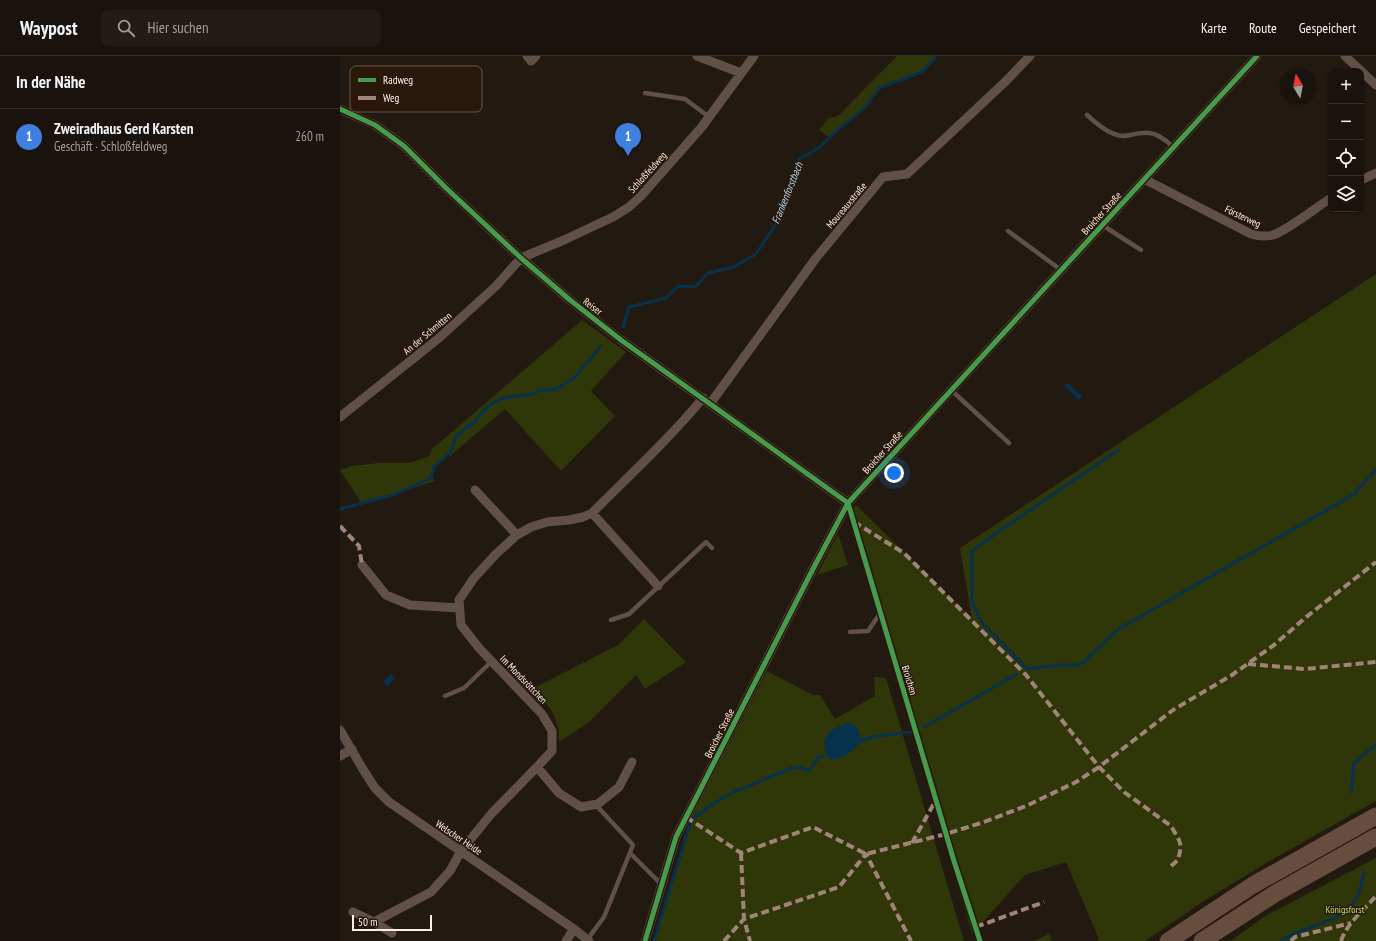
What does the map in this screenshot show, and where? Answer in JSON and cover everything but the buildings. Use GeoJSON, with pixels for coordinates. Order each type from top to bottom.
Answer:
{"type":"FeatureCollection","features":[{"type":"Feature","properties":{"kind":"highway"},"geometry":{"type":"LineString","coordinates":[[1168,941],[1253,886],[1376,816]]}},
{"type":"Feature","properties":{"kind":"highway"},"geometry":{"type":"LineString","coordinates":[[1202,941],[1276,893],[1376,837]]}},
{"type":"Feature","properties":{"kind":"street"},"geometry":{"type":"LineString","coordinates":[[527,56],[531,61],[536,56]]}},
{"type":"Feature","properties":{"kind":"street"},"geometry":{"type":"LineString","coordinates":[[697,56],[741,73]]}},
{"type":"Feature","properties":{"kind":"street","name":"Schloßfeldweg"},"geometry":{"type":"LineString","coordinates":[[521,258],[613,218],[629,207],[641,196],[701,128],[754,56]]}},
{"type":"Feature","properties":{"kind":"street","name":"Moureauxstraße"},"geometry":{"type":"LineString","coordinates":[[710,404],[816,258],[883,177],[906,174],[1030,56]]}},
{"type":"Feature","properties":{"kind":"street","name":"Broicher Straße"},"geometry":{"type":"LineString","coordinates":[[644,941],[676,837],[848,503],[1257,56]]}},
{"type":"Feature","properties":{"kind":"street"},"geometry":{"type":"LineString","coordinates":[[1345,56],[1376,85]]}},
{"type":"Feature","properties":{"kind":"street","name":"Reiser"},"geometry":{"type":"LineString","coordinates":[[340,109],[375,126],[404,146],[446,188],[521,258],[570,300],[610,331],[848,503]]}},
{"type":"Feature","properties":{"kind":"street"},"geometry":{"type":"LineString","coordinates":[[1364,179],[1376,173]]}},
{"type":"Feature","properties":{"kind":"street","name":"Försterweg"},"geometry":{"type":"LineString","coordinates":[[1144,179],[1251,234],[1260,236],[1272,235],[1328,200]]}},
{"type":"Feature","properties":{"kind":"street","name":"An der Schmitten"},"geometry":{"type":"LineString","coordinates":[[340,417],[439,338],[496,286],[521,258]]}},
{"type":"Feature","properties":{"kind":"street"},"geometry":{"type":"LineString","coordinates":[[362,565],[386,595],[410,605],[459,608],[459,600],[474,578],[496,554],[517,535],[531,527],[546,522],[569,520],[583,517],[592,513],[684,421],[702,398]]}},
{"type":"Feature","properties":{"kind":"street"},"geometry":{"type":"LineString","coordinates":[[475,490],[517,535]]}},
{"type":"Feature","properties":{"kind":"street"},"geometry":{"type":"LineString","coordinates":[[592,513],[658,586]]}},
{"type":"Feature","properties":{"kind":"street","name":"Im Mondsröttchen"},"geometry":{"type":"LineString","coordinates":[[374,922],[432,892],[450,871],[461,851],[492,812],[552,751],[552,731],[542,714],[479,648],[461,625],[459,608]]}},
{"type":"Feature","properties":{"kind":"street","name":"Welscher Heide"},"geometry":{"type":"LineString","coordinates":[[340,730],[375,788],[389,802],[407,816],[461,851],[588,940]]}},
{"type":"Feature","properties":{"kind":"street"},"geometry":{"type":"LineString","coordinates":[[340,756],[352,749]]}},
{"type":"Feature","properties":{"kind":"street"},"geometry":{"type":"LineString","coordinates":[[537,767],[559,794],[581,807],[598,804],[620,787],[632,762]]}},
{"type":"Feature","properties":{"kind":"street"},"geometry":{"type":"LineString","coordinates":[[353,912],[392,933]]}},
{"type":"Feature","properties":{"kind":"street"},"geometry":{"type":"LineString","coordinates":[[566,941],[574,929]]}},
{"type":"Feature","properties":{"kind":"lane"},"geometry":{"type":"LineString","coordinates":[[644,93],[685,99],[709,116]]}},
{"type":"Feature","properties":{"kind":"lane"},"geometry":{"type":"LineString","coordinates":[[1087,114],[1108,131],[1120,136],[1144,132],[1151,133],[1159,136],[1173,147]]}},
{"type":"Feature","properties":{"kind":"lane"},"geometry":{"type":"LineString","coordinates":[[1102,225],[1142,250]]}},
{"type":"Feature","properties":{"kind":"lane"},"geometry":{"type":"LineString","coordinates":[[1008,231],[1061,270]]}},
{"type":"Feature","properties":{"kind":"lane"},"geometry":{"type":"LineString","coordinates":[[951,390],[1009,443]]}},
{"type":"Feature","properties":{"kind":"lane","name":"Broichen"},"geometry":{"type":"LineString","coordinates":[[848,503],[954,861]]}},
{"type":"Feature","properties":{"kind":"lane"},"geometry":{"type":"LineString","coordinates":[[611,620],[629,614],[706,542],[712,548]]}},
{"type":"Feature","properties":{"kind":"lane"},"geometry":{"type":"LineString","coordinates":[[850,632],[868,631],[881,612]]}},
{"type":"Feature","properties":{"kind":"lane"},"geometry":{"type":"LineString","coordinates":[[444,696],[464,688],[492,661]]}},
{"type":"Feature","properties":{"kind":"lane"},"geometry":{"type":"LineString","coordinates":[[588,940],[604,917],[633,845],[595,804]]}},
{"type":"Feature","properties":{"kind":"lane"},"geometry":{"type":"LineString","coordinates":[[630,853],[662,885]]}},
{"type":"Feature","properties":{"kind":"green space"},"geometry":{"type":"Polygon","coordinates":[[[897,56],[934,56],[925,69],[879,88],[860,111],[829,137],[819,130],[829,118],[838,116],[897,56]]]}},
{"type":"Feature","properties":{"kind":"green space"},"geometry":{"type":"Polygon","coordinates":[[[1376,274],[1376,801],[1266,863],[1204,901],[1145,941],[1097,941],[1099,939],[1066,862],[1025,875],[972,934],[850,511],[856,505],[972,619],[960,548],[1376,274]]]}},
{"type":"Feature","properties":{"kind":"green space"},"geometry":{"type":"Polygon","coordinates":[[[582,320],[626,352],[591,391],[615,416],[561,471],[505,409],[450,456],[447,454],[434,466],[431,477],[435,481],[362,504],[340,470],[352,466],[379,463],[408,463],[428,457],[433,448],[582,320]]]}},
{"type":"Feature","properties":{"kind":"green space"},"geometry":{"type":"Polygon","coordinates":[[[838,534],[848,565],[817,575],[838,534]]]}},
{"type":"Feature","properties":{"kind":"green space"},"geometry":{"type":"Polygon","coordinates":[[[644,619],[686,662],[645,689],[636,675],[588,723],[559,742],[556,719],[548,706],[532,689],[618,645],[644,619]]]}},
{"type":"Feature","properties":{"kind":"green space"},"geometry":{"type":"Polygon","coordinates":[[[767,671],[813,695],[820,695],[835,719],[875,696],[874,677],[886,678],[964,941],[654,941],[692,816],[767,671]]]}},
{"type":"Feature","properties":{"kind":"green space","name":"Königsforst"},"geometry":{"type":"Polygon","coordinates":[[[1376,858],[1376,941],[1230,941],[1267,915],[1376,858]]]}},
{"type":"Feature","properties":{"kind":"green space"},"geometry":{"type":"Polygon","coordinates":[[[1049,934],[1052,941],[1034,941],[1049,934]]]}},
{"type":"Feature","properties":{"kind":"water"},"geometry":{"type":"Polygon","coordinates":[[[1067,383],[1082,396],[1079,400],[1064,386],[1067,383]]]}},
{"type":"Feature","properties":{"kind":"water"},"geometry":{"type":"Polygon","coordinates":[[[391,674],[395,678],[387,687],[383,682],[391,674]]]}},
{"type":"Feature","properties":{"kind":"water"},"geometry":{"type":"Polygon","coordinates":[[[849,723],[859,730],[860,742],[847,754],[831,760],[825,751],[826,739],[831,732],[839,726],[849,723]]]}},
{"type":"Feature","properties":{"kind":"waterway","name":"Frankenforstbach"},"geometry":{"type":"LineString","coordinates":[[623,327],[629,307],[666,298],[678,286],[695,287],[708,273],[734,267],[756,254],[774,227],[799,159],[819,148],[837,130],[867,105],[879,88],[922,72],[935,56]]}},
{"type":"Feature","properties":{"kind":"waterway","name":"Frankenforstbach"},"geometry":{"type":"LineString","coordinates":[[340,509],[393,495],[431,478],[434,467],[452,449],[456,436],[474,422],[488,406],[498,400],[533,394],[540,390],[552,390],[562,386],[575,377],[601,346]]}},
{"type":"Feature","properties":{"kind":"waterway"},"geometry":{"type":"LineString","coordinates":[[1118,450],[972,551],[972,602],[982,623],[1027,669],[1059,665],[1078,665],[1084,662],[1117,630],[1353,495],[1376,470]]}},
{"type":"Feature","properties":{"kind":"waterway"},"geometry":{"type":"LineString","coordinates":[[924,727],[1017,674]]}},
{"type":"Feature","properties":{"kind":"waterway"},"geometry":{"type":"LineString","coordinates":[[857,743],[871,737],[911,732]]}},
{"type":"Feature","properties":{"kind":"waterway"},"geometry":{"type":"LineString","coordinates":[[1351,792],[1354,763],[1376,745]]}},
{"type":"Feature","properties":{"kind":"waterway"},"geometry":{"type":"LineString","coordinates":[[692,819],[714,803],[734,792],[792,768],[800,767],[810,770],[817,759],[823,756]]}},
{"type":"Feature","properties":{"kind":"waterway"},"geometry":{"type":"LineString","coordinates":[[654,941],[691,820]]}},
{"type":"Feature","properties":{"kind":"waterway"},"geometry":{"type":"LineString","coordinates":[[1282,941],[1302,930],[1335,918],[1344,912],[1352,905],[1358,895],[1364,873]]}},
{"type":"Feature","properties":{"kind":"marked path"},"geometry":{"type":"LineString","coordinates":[[854,522],[904,553],[1026,675],[1099,767],[1124,792],[1171,826],[1179,840],[1181,847],[1178,860],[1171,866]]}},
{"type":"Feature","properties":{"kind":"marked path"},"geometry":{"type":"LineString","coordinates":[[340,526],[359,546],[362,565]]}},
{"type":"Feature","properties":{"kind":"marked path"},"geometry":{"type":"LineString","coordinates":[[686,817],[741,853],[813,827],[866,854],[946,834],[984,822],[1026,806],[1076,782],[1099,767],[1173,710],[1232,675],[1274,645],[1305,618],[1376,562]]}},
{"type":"Feature","properties":{"kind":"marked path"},"geometry":{"type":"LineString","coordinates":[[1248,664],[1305,669],[1376,662]]}},
{"type":"Feature","properties":{"kind":"marked path"},"geometry":{"type":"LineString","coordinates":[[912,843],[936,800]]}},
{"type":"Feature","properties":{"kind":"marked path"},"geometry":{"type":"LineString","coordinates":[[741,853],[744,919],[750,941]]}},
{"type":"Feature","properties":{"kind":"marked path"},"geometry":{"type":"LineString","coordinates":[[724,941],[744,919],[839,887],[866,854],[911,941]]}},
{"type":"Feature","properties":{"kind":"marked path"},"geometry":{"type":"LineString","coordinates":[[1341,941],[1347,928],[1376,896]]}},
{"type":"Feature","properties":{"kind":"marked path"},"geometry":{"type":"LineString","coordinates":[[976,927],[1044,902]]}},
{"type":"Feature","properties":{"kind":"marked path"},"geometry":{"type":"LineString","coordinates":[[1291,941],[1295,937],[1351,923]]}},
{"type":"Feature","properties":{"kind":"cycle path"},"geometry":{"type":"LineString","coordinates":[[645,941],[676,837],[848,503],[1257,56]]}},
{"type":"Feature","properties":{"kind":"cycle path"},"geometry":{"type":"LineString","coordinates":[[340,109],[375,125],[404,146],[446,188],[521,258],[570,300],[621,340],[848,503]]}},
{"type":"Feature","properties":{"kind":"cycle path"},"geometry":{"type":"LineString","coordinates":[[848,503],[954,861],[980,941]]}},
{"type":"Feature","properties":{"kind":"place","name":"Zweiradhaus Gerd Karsten"},"geometry":{"type":"Point","coordinates":[628,156]}}]}
